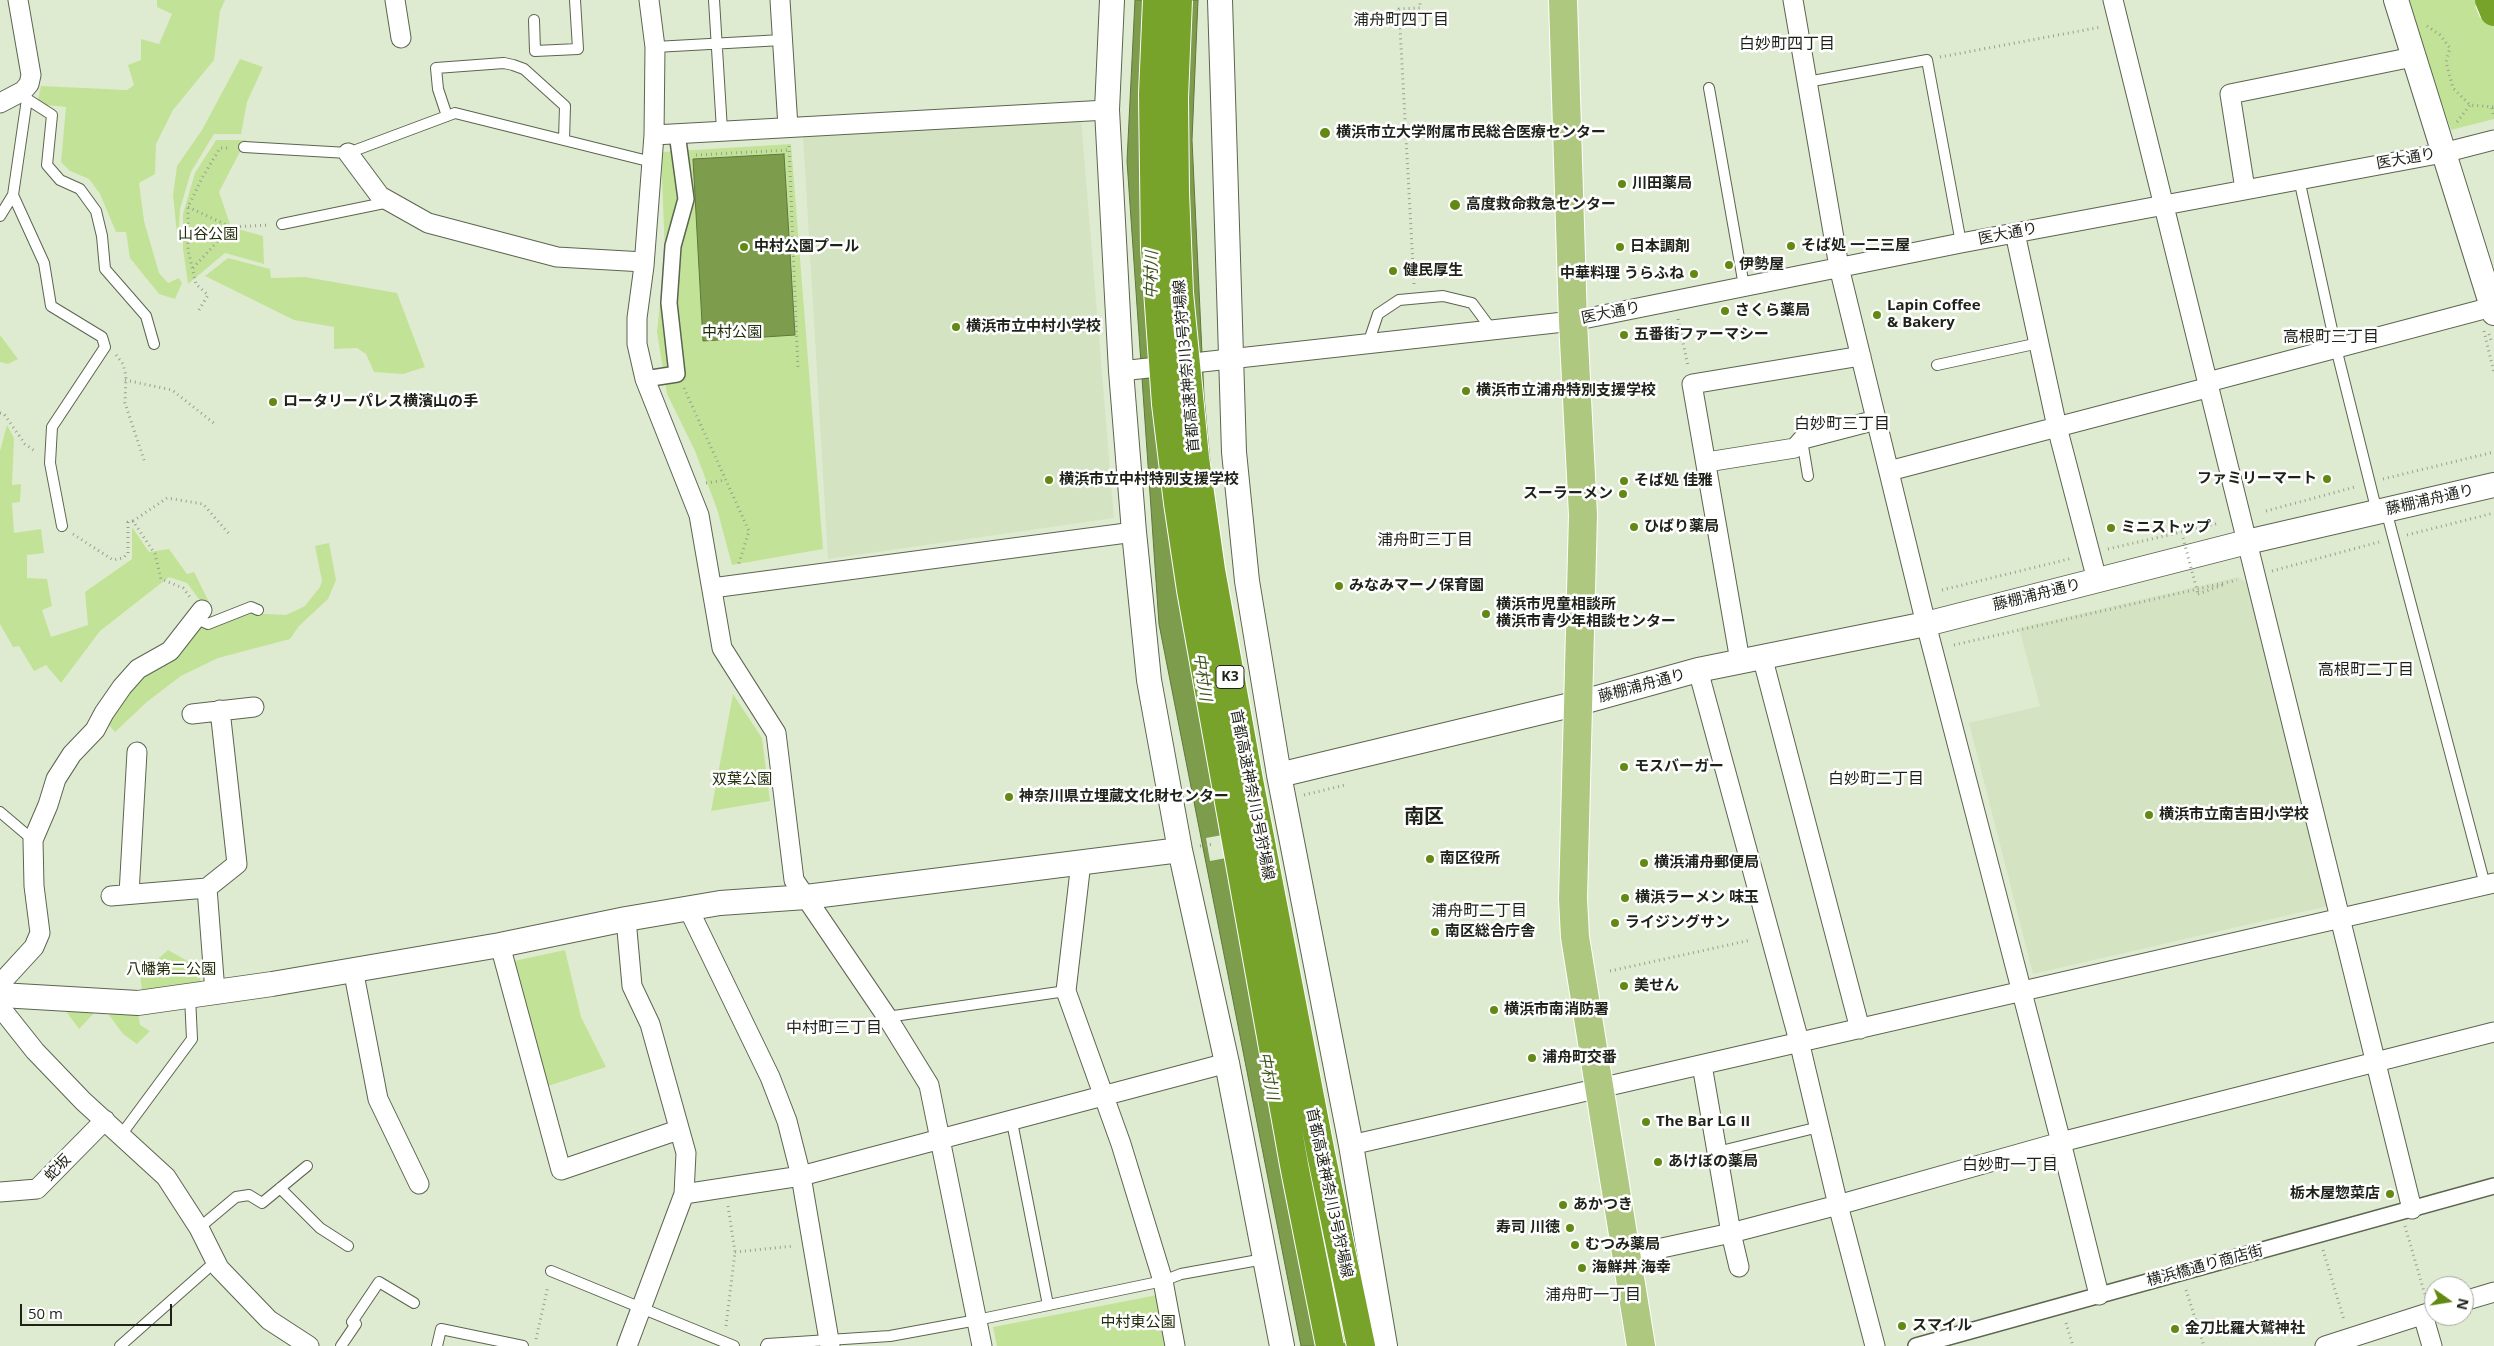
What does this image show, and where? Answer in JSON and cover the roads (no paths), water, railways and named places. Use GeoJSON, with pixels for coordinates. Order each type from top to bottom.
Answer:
{"type":"FeatureCollection","features":[{"type":"Feature","properties":{"kind":"highway","name":"首都高速神奈川3号狩場線"},"geometry":{"type":"LineString","coordinates":[[1157,0],[1153,94],[1155,248],[1165,386],[1178,503],[1191,590],[1295,1170],[1330,1346]]}},
{"type":"Feature","properties":{"kind":"highway","name":"首都高速神奈川3号狩場線"},"geometry":{"type":"LineString","coordinates":[[1178,0],[1174,98],[1175,192],[1179,293],[1196,468],[1211,570],[1249,780],[1321,1154],[1361,1346]]}},
{"type":"Feature","properties":{"kind":"highway"},"geometry":{"type":"LineString","coordinates":[[2489,0],[2494,12]]}},
{"type":"Feature","properties":{"kind":"main road"},"geometry":{"type":"LineString","coordinates":[[1563,0],[1573,321],[1582,514],[1573,899],[1575,937],[1640,1346]]}},
{"type":"Feature","properties":{"kind":"street"},"geometry":{"type":"LineString","coordinates":[[0,103],[25,95],[31,75],[18,0]]}},
{"type":"Feature","properties":{"kind":"street"},"geometry":{"type":"LineString","coordinates":[[395,0],[401,38]]}},
{"type":"Feature","properties":{"kind":"street"},"geometry":{"type":"LineString","coordinates":[[649,0],[655,47],[654,135],[644,262],[637,318],[637,344],[645,379],[699,515],[722,648],[776,733],[794,880],[887,1017],[929,1085],[982,1346]]}},
{"type":"Feature","properties":{"kind":"street"},"geometry":{"type":"LineString","coordinates":[[780,0],[788,127]]}},
{"type":"Feature","properties":{"kind":"street"},"geometry":{"type":"LineString","coordinates":[[1112,0],[1107,110],[1122,371],[1134,532],[1149,680],[1180,850],[1227,1064],[1282,1346]]}},
{"type":"Feature","properties":{"kind":"street"},"geometry":{"type":"LineString","coordinates":[[1220,0],[1234,452],[1247,581],[1279,774],[1350,1145],[1385,1346]]}},
{"type":"Feature","properties":{"kind":"street"},"geometry":{"type":"LineString","coordinates":[[1793,0],[1839,267],[1926,624],[2099,1295]]}},
{"type":"Feature","properties":{"kind":"street"},"geometry":{"type":"LineString","coordinates":[[2113,0],[2376,1061],[2406,1210]]}},
{"type":"Feature","properties":{"kind":"street"},"geometry":{"type":"LineString","coordinates":[[1889,471],[2057,427],[2336,348],[2488,316],[2443,153],[2396,0]]}},
{"type":"Feature","properties":{"kind":"street"},"geometry":{"type":"LineString","coordinates":[[2245,189],[2230,94],[2413,57]]}},
{"type":"Feature","properties":{"kind":"street"},"geometry":{"type":"LineString","coordinates":[[654,135],[1107,110]]}},
{"type":"Feature","properties":{"kind":"street"},"geometry":{"type":"LineString","coordinates":[[645,379],[677,374],[669,303],[673,246],[686,199],[677,134]]}},
{"type":"Feature","properties":{"kind":"street","name":"医大通り"},"geometry":{"type":"LineString","coordinates":[[1122,371],[1573,321],[1961,243],[2443,153],[2494,140]]}},
{"type":"Feature","properties":{"kind":"street"},"geometry":{"type":"LineString","coordinates":[[348,153],[380,196],[428,223],[557,257],[644,262]]}},
{"type":"Feature","properties":{"kind":"street"},"geometry":{"type":"LineString","coordinates":[[2015,233],[2057,427],[2097,580]]}},
{"type":"Feature","properties":{"kind":"street"},"geometry":{"type":"LineString","coordinates":[[1860,1029],[1751,658],[1707,462],[1692,384],[1861,356]]}},
{"type":"Feature","properties":{"kind":"street"},"geometry":{"type":"LineString","coordinates":[[1707,462],[1795,448],[1803,439],[1876,420]]}},
{"type":"Feature","properties":{"kind":"street","name":"藤棚浦舟通り"},"geometry":{"type":"LineString","coordinates":[[1279,774],[1579,703],[1698,670],[1926,624],[2247,542],[2494,485]]}},
{"type":"Feature","properties":{"kind":"street"},"geometry":{"type":"LineString","coordinates":[[712,588],[1134,532]]}},
{"type":"Feature","properties":{"kind":"street"},"geometry":{"type":"LineString","coordinates":[[0,984],[34,947],[40,934],[34,886],[33,840],[56,780],[72,754],[95,730],[104,713],[122,688],[138,670],[170,651],[198,614]]}},
{"type":"Feature","properties":{"kind":"street"},"geometry":{"type":"LineString","coordinates":[[1698,670],[1799,1042],[1838,1205],[1875,1346]]}},
{"type":"Feature","properties":{"kind":"street"},"geometry":{"type":"LineString","coordinates":[[192,714],[254,708]]}},
{"type":"Feature","properties":{"kind":"street"},"geometry":{"type":"LineString","coordinates":[[137,752],[120,895],[207,888],[237,864],[220,710]]}},
{"type":"Feature","properties":{"kind":"street"},"geometry":{"type":"LineString","coordinates":[[0,995],[138,1003],[500,945],[626,919],[720,903],[806,897],[1180,850]]}},
{"type":"Feature","properties":{"kind":"street"},"geometry":{"type":"LineString","coordinates":[[1081,862],[1066,991],[1106,1097],[1164,1281],[1176,1346]]}},
{"type":"Feature","properties":{"kind":"street"},"geometry":{"type":"LineString","coordinates":[[1350,1145],[2490,884]]}},
{"type":"Feature","properties":{"kind":"street"},"geometry":{"type":"LineString","coordinates":[[207,888],[215,992]]}},
{"type":"Feature","properties":{"kind":"street"},"geometry":{"type":"LineString","coordinates":[[688,908],[770,1077],[787,1121],[801,1176],[830,1343]]}},
{"type":"Feature","properties":{"kind":"street"},"geometry":{"type":"LineString","coordinates":[[626,919],[632,986],[650,1024],[678,1130],[686,1153],[684,1194],[627,1346]]}},
{"type":"Feature","properties":{"kind":"street"},"geometry":{"type":"LineString","coordinates":[[500,945],[561,1170],[678,1130]]}},
{"type":"Feature","properties":{"kind":"street"},"geometry":{"type":"LineString","coordinates":[[353,969],[378,1099],[419,1184]]}},
{"type":"Feature","properties":{"kind":"street"},"geometry":{"type":"LineString","coordinates":[[0,1007],[35,1051],[83,1101],[166,1177],[200,1228],[218,1268],[269,1320],[309,1346]]}},
{"type":"Feature","properties":{"kind":"street"},"geometry":{"type":"LineString","coordinates":[[1625,1256],[1731,1233],[2061,1142],[2494,1032]]}},
{"type":"Feature","properties":{"kind":"street"},"geometry":{"type":"LineString","coordinates":[[684,1194],[801,1176],[1227,1064]]}},
{"type":"Feature","properties":{"kind":"street"},"geometry":{"type":"LineString","coordinates":[[1702,1065],[1731,1233],[1739,1267]]}},
{"type":"Feature","properties":{"kind":"street","name":"蛇坂"},"geometry":{"type":"LineString","coordinates":[[0,1192],[37,1189],[105,1120]]}},
{"type":"Feature","properties":{"kind":"street","name":"横浜橋通り商店街"},"geometry":{"type":"LineString","coordinates":[[1916,1346],[2494,1186]]}},
{"type":"Feature","properties":{"kind":"street"},"geometry":{"type":"LineString","coordinates":[[2474,1298],[2494,1292]]}},
{"type":"Feature","properties":{"kind":"street"},"geometry":{"type":"LineString","coordinates":[[2325,1346],[2424,1314]]}},
{"type":"Feature","properties":{"kind":"street"},"geometry":{"type":"LineString","coordinates":[[2430,1326],[2432,1346]]}},
{"type":"Feature","properties":{"kind":"lane"},"geometry":{"type":"LineString","coordinates":[[534,20],[535,52],[578,49],[575,0]]}},
{"type":"Feature","properties":{"kind":"lane"},"geometry":{"type":"LineString","coordinates":[[714,0],[722,130]]}},
{"type":"Feature","properties":{"kind":"lane"},"geometry":{"type":"LineString","coordinates":[[655,47],[782,40]]}},
{"type":"Feature","properties":{"kind":"lane"},"geometry":{"type":"LineString","coordinates":[[1807,82],[1927,60],[1961,243]]}},
{"type":"Feature","properties":{"kind":"lane"},"geometry":{"type":"LineString","coordinates":[[447,116],[438,89],[436,68],[504,63],[529,73],[565,106],[564,140]]}},
{"type":"Feature","properties":{"kind":"lane"},"geometry":{"type":"LineString","coordinates":[[1709,88],[1744,286]]}},
{"type":"Feature","properties":{"kind":"lane"},"geometry":{"type":"LineString","coordinates":[[0,216],[14,195],[25,95]]}},
{"type":"Feature","properties":{"kind":"lane"},"geometry":{"type":"LineString","coordinates":[[25,95],[52,115],[47,165],[60,180],[80,189],[96,210],[102,236],[105,269],[146,316],[154,344]]}},
{"type":"Feature","properties":{"kind":"lane"},"geometry":{"type":"LineString","coordinates":[[244,147],[348,153],[455,113],[652,162]]}},
{"type":"Feature","properties":{"kind":"lane"},"geometry":{"type":"LineString","coordinates":[[2299,179],[2336,348],[2490,884]]}},
{"type":"Feature","properties":{"kind":"lane"},"geometry":{"type":"LineString","coordinates":[[14,195],[44,263],[52,306],[102,337],[105,347],[52,427],[50,462],[62,526]]}},
{"type":"Feature","properties":{"kind":"lane"},"geometry":{"type":"LineString","coordinates":[[282,224],[390,202]]}},
{"type":"Feature","properties":{"kind":"lane"},"geometry":{"type":"LineString","coordinates":[[1368,344],[1378,314],[1399,300],[1443,296],[1472,303],[1492,330]]}},
{"type":"Feature","properties":{"kind":"lane"},"geometry":{"type":"LineString","coordinates":[[1937,365],[2039,343]]}},
{"type":"Feature","properties":{"kind":"lane"},"geometry":{"type":"LineString","coordinates":[[1795,448],[1803,446],[1808,476]]}},
{"type":"Feature","properties":{"kind":"lane"},"geometry":{"type":"LineString","coordinates":[[198,614],[208,624],[250,607],[258,610]]}},
{"type":"Feature","properties":{"kind":"lane"},"geometry":{"type":"LineString","coordinates":[[0,812],[33,840]]}},
{"type":"Feature","properties":{"kind":"lane"},"geometry":{"type":"LineString","coordinates":[[887,1017],[1066,991]]}},
{"type":"Feature","properties":{"kind":"lane"},"geometry":{"type":"LineString","coordinates":[[121,1135],[192,1039],[190,996]]}},
{"type":"Feature","properties":{"kind":"lane"},"geometry":{"type":"LineString","coordinates":[[1012,1122],[1048,1305]]}},
{"type":"Feature","properties":{"kind":"lane"},"geometry":{"type":"LineString","coordinates":[[1717,1152],[1819,1127]]}},
{"type":"Feature","properties":{"kind":"lane"},"geometry":{"type":"LineString","coordinates":[[200,1228],[236,1198],[249,1196],[262,1204],[307,1166]]}},
{"type":"Feature","properties":{"kind":"lane"},"geometry":{"type":"LineString","coordinates":[[280,1188],[320,1228],[348,1246]]}},
{"type":"Feature","properties":{"kind":"lane"},"geometry":{"type":"LineString","coordinates":[[766,1346],[767,1344],[830,1343],[890,1336],[1164,1281],[1181,1274],[1264,1259]]}},
{"type":"Feature","properties":{"kind":"lane"},"geometry":{"type":"LineString","coordinates":[[120,1346],[216,1262]]}},
{"type":"Feature","properties":{"kind":"lane"},"geometry":{"type":"LineString","coordinates":[[551,1271],[730,1344]]}},
{"type":"Feature","properties":{"kind":"lane"},"geometry":{"type":"LineString","coordinates":[[341,1346],[356,1324],[352,1322],[379,1282],[414,1303]]}},
{"type":"Feature","properties":{"kind":"lane"},"geometry":{"type":"LineString","coordinates":[[437,1346],[441,1329],[523,1346]]}},
{"type":"Feature","properties":{"kind":"water","name":"中村川"},"geometry":{"type":"Polygon","coordinates":[[[1135,0],[1198,0],[1192,140],[1204,396],[1225,625],[1359,1346],[1301,1346],[1159,624],[1127,161],[1135,0]]]}},
{"type":"Feature","properties":{"kind":"water","name":"中村公園プール"},"geometry":{"type":"Polygon","coordinates":[[[784,154],[795,335],[703,341],[693,159],[784,154]]]}},
{"type":"Feature","properties":{"kind":"place","name":"横浜市立大学附属市民総合医療センター"},"geometry":{"type":"Point","coordinates":[1325,133]}},
{"type":"Feature","properties":{"kind":"place","name":"川田薬局"},"geometry":{"type":"Point","coordinates":[1622,184]}},
{"type":"Feature","properties":{"kind":"place","name":"高度救命救急センター"},"geometry":{"type":"Point","coordinates":[1455,205]}},
{"type":"Feature","properties":{"kind":"place","name":"そば処 一二三屋"},"geometry":{"type":"Point","coordinates":[1791,246]}},
{"type":"Feature","properties":{"kind":"place","name":"中村公園プール"},"geometry":{"type":"Point","coordinates":[744,247]}},
{"type":"Feature","properties":{"kind":"place","name":"日本調剤"},"geometry":{"type":"Point","coordinates":[1620,247]}},
{"type":"Feature","properties":{"kind":"place","name":"伊勢屋"},"geometry":{"type":"Point","coordinates":[1729,265]}},
{"type":"Feature","properties":{"kind":"place","name":"健民厚生"},"geometry":{"type":"Point","coordinates":[1393,271]}},
{"type":"Feature","properties":{"kind":"place","name":"中華料理 うらふね"},"geometry":{"type":"Point","coordinates":[1694,274]}},
{"type":"Feature","properties":{"kind":"place","name":"さくら薬局"},"geometry":{"type":"Point","coordinates":[1725,311]}},
{"type":"Feature","properties":{"kind":"place","name":"Lapin Coffee & Bakery"},"geometry":{"type":"Point","coordinates":[1877,315]}},
{"type":"Feature","properties":{"kind":"place","name":"横浜市立中村小学校"},"geometry":{"type":"Point","coordinates":[956,327]}},
{"type":"Feature","properties":{"kind":"place","name":"五番街ファーマシー"},"geometry":{"type":"Point","coordinates":[1624,335]}},
{"type":"Feature","properties":{"kind":"place","name":"横浜市立浦舟特別支援学校"},"geometry":{"type":"Point","coordinates":[1466,391]}},
{"type":"Feature","properties":{"kind":"place","name":"ロータリーパレス横濱山の手"},"geometry":{"type":"Point","coordinates":[273,402]}},
{"type":"Feature","properties":{"kind":"place","name":"ファミリーマート"},"geometry":{"type":"Point","coordinates":[2327,479]}},
{"type":"Feature","properties":{"kind":"place","name":"横浜市立中村特別支援学校"},"geometry":{"type":"Point","coordinates":[1049,480]}},
{"type":"Feature","properties":{"kind":"place","name":"そば処 佳雅"},"geometry":{"type":"Point","coordinates":[1624,481]}},
{"type":"Feature","properties":{"kind":"place","name":"スーラーメン"},"geometry":{"type":"Point","coordinates":[1623,494]}},
{"type":"Feature","properties":{"kind":"place","name":"ひばり薬局"},"geometry":{"type":"Point","coordinates":[1634,527]}},
{"type":"Feature","properties":{"kind":"place","name":"ミニストップ"},"geometry":{"type":"Point","coordinates":[2111,528]}},
{"type":"Feature","properties":{"kind":"place","name":"みなみマーノ保育園"},"geometry":{"type":"Point","coordinates":[1339,586]}},
{"type":"Feature","properties":{"kind":"place","name":"横浜市児童相談所 横浜市青少年相談センター"},"geometry":{"type":"Point","coordinates":[1486,614]}},
{"type":"Feature","properties":{"kind":"place","name":"モスバーガー"},"geometry":{"type":"Point","coordinates":[1624,767]}},
{"type":"Feature","properties":{"kind":"place","name":"神奈川県立埋蔵文化財センター"},"geometry":{"type":"Point","coordinates":[1009,797]}},
{"type":"Feature","properties":{"kind":"place","name":"横浜市立南吉田小学校"},"geometry":{"type":"Point","coordinates":[2149,815]}},
{"type":"Feature","properties":{"kind":"place","name":"南区役所"},"geometry":{"type":"Point","coordinates":[1430,859]}},
{"type":"Feature","properties":{"kind":"place","name":"横浜浦舟郵便局"},"geometry":{"type":"Point","coordinates":[1644,863]}},
{"type":"Feature","properties":{"kind":"place","name":"横浜ラーメン 味玉"},"geometry":{"type":"Point","coordinates":[1625,898]}},
{"type":"Feature","properties":{"kind":"place","name":"ライジングサン"},"geometry":{"type":"Point","coordinates":[1615,923]}},
{"type":"Feature","properties":{"kind":"place","name":"南区総合庁舎"},"geometry":{"type":"Point","coordinates":[1435,932]}},
{"type":"Feature","properties":{"kind":"place","name":"美せん"},"geometry":{"type":"Point","coordinates":[1624,986]}},
{"type":"Feature","properties":{"kind":"place","name":"横浜市南消防署"},"geometry":{"type":"Point","coordinates":[1494,1010]}},
{"type":"Feature","properties":{"kind":"place","name":"浦舟町交番"},"geometry":{"type":"Point","coordinates":[1532,1058]}},
{"type":"Feature","properties":{"kind":"place","name":"The Bar LG II"},"geometry":{"type":"Point","coordinates":[1646,1122]}},
{"type":"Feature","properties":{"kind":"place","name":"あけぼの薬局"},"geometry":{"type":"Point","coordinates":[1658,1162]}},
{"type":"Feature","properties":{"kind":"place","name":"栃木屋惣菜店"},"geometry":{"type":"Point","coordinates":[2390,1194]}},
{"type":"Feature","properties":{"kind":"place","name":"あかつき"},"geometry":{"type":"Point","coordinates":[1563,1205]}},
{"type":"Feature","properties":{"kind":"place","name":"寿司 川徳"},"geometry":{"type":"Point","coordinates":[1570,1228]}},
{"type":"Feature","properties":{"kind":"place","name":"むつみ薬局"},"geometry":{"type":"Point","coordinates":[1575,1245]}},
{"type":"Feature","properties":{"kind":"place","name":"海鮮丼 海幸"},"geometry":{"type":"Point","coordinates":[1582,1268]}},
{"type":"Feature","properties":{"kind":"place","name":"スマイル"},"geometry":{"type":"Point","coordinates":[1902,1326]}},
{"type":"Feature","properties":{"kind":"place","name":"金刀比羅大鷲神社"},"geometry":{"type":"Point","coordinates":[2175,1329]}},
{"type":"Feature","properties":{"kind":"district","name":"浦舟町四丁目"},"geometry":{"type":"Point","coordinates":[1401,20]}},
{"type":"Feature","properties":{"kind":"district","name":"白妙町四丁目"},"geometry":{"type":"Point","coordinates":[1787,44]}},
{"type":"Feature","properties":{"kind":"district","name":"高根町三丁目"},"geometry":{"type":"Point","coordinates":[2331,337]}},
{"type":"Feature","properties":{"kind":"district","name":"白妙町三丁目"},"geometry":{"type":"Point","coordinates":[1842,424]}},
{"type":"Feature","properties":{"kind":"district","name":"浦舟町三丁目"},"geometry":{"type":"Point","coordinates":[1425,540]}},
{"type":"Feature","properties":{"kind":"district","name":"高根町二丁目"},"geometry":{"type":"Point","coordinates":[2366,670]}},
{"type":"Feature","properties":{"kind":"district","name":"白妙町二丁目"},"geometry":{"type":"Point","coordinates":[1876,779]}},
{"type":"Feature","properties":{"kind":"district","name":"南区"},"geometry":{"type":"Point","coordinates":[1424,817]}},
{"type":"Feature","properties":{"kind":"district","name":"浦舟町二丁目"},"geometry":{"type":"Point","coordinates":[1479,911]}},
{"type":"Feature","properties":{"kind":"district","name":"中村町三丁目"},"geometry":{"type":"Point","coordinates":[834,1028]}},
{"type":"Feature","properties":{"kind":"district","name":"白妙町一丁目"},"geometry":{"type":"Point","coordinates":[2010,1165]}},
{"type":"Feature","properties":{"kind":"district","name":"浦舟町一丁目"},"geometry":{"type":"Point","coordinates":[1593,1295]}},
{"type":"Feature","properties":{"kind":"park label","name":"山谷公園"},"geometry":{"type":"Point","coordinates":[208,235]}},
{"type":"Feature","properties":{"kind":"park label","name":"中村公園"},"geometry":{"type":"Point","coordinates":[732,333]}},
{"type":"Feature","properties":{"kind":"park label","name":"双葉公園"},"geometry":{"type":"Point","coordinates":[742,780]}},
{"type":"Feature","properties":{"kind":"park label","name":"八幡第二公園"},"geometry":{"type":"Point","coordinates":[171,970]}},
{"type":"Feature","properties":{"kind":"park label","name":"中村東公園"},"geometry":{"type":"Point","coordinates":[1138,1323]}}]}
